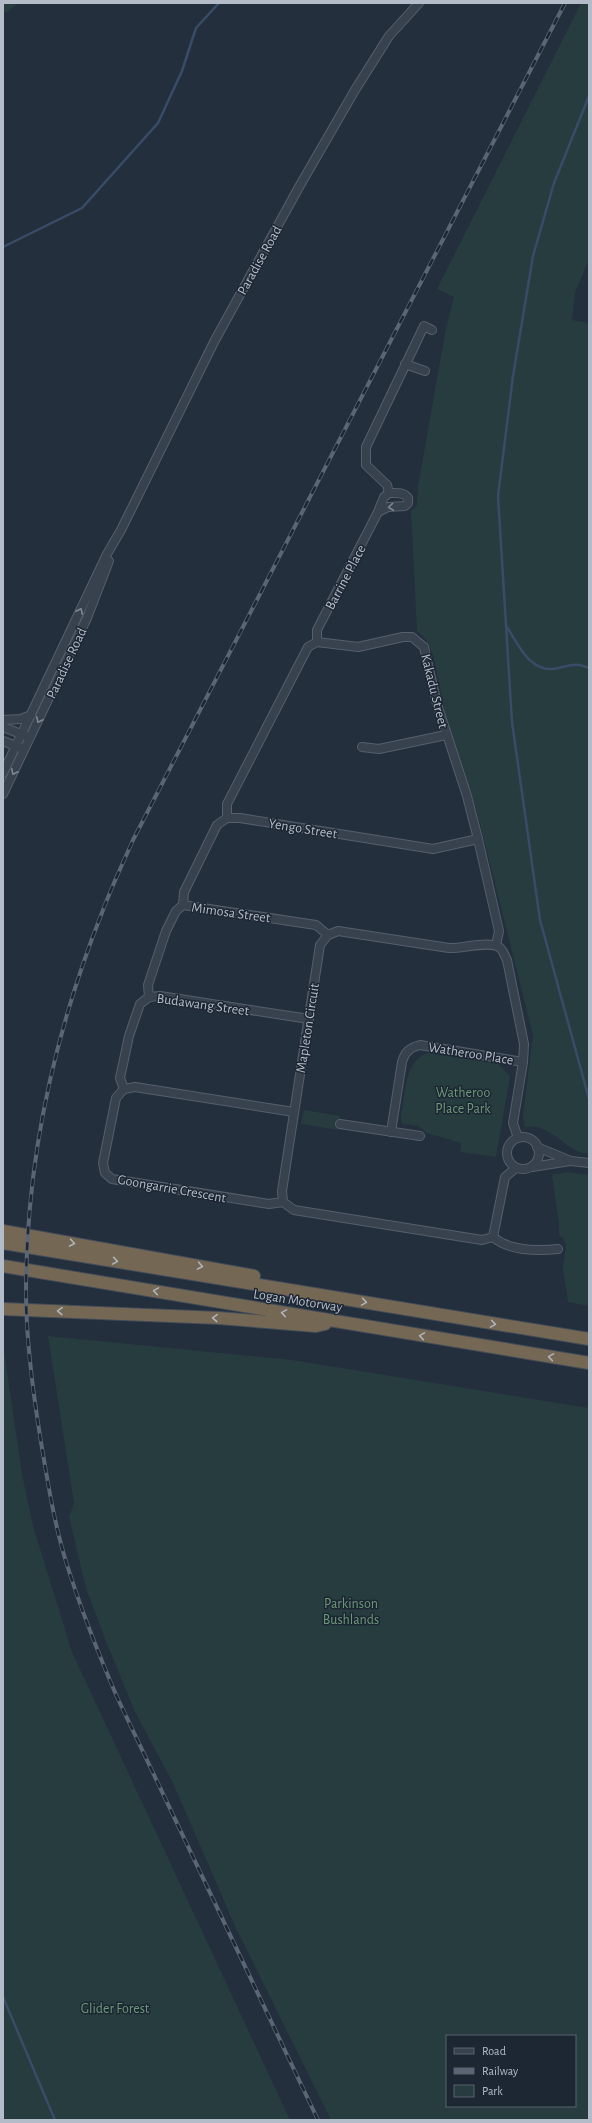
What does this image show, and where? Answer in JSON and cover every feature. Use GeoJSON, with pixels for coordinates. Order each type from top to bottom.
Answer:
{"type":"FeatureCollection","features":[{"type":"Feature","properties":{"kind":"highway"},"geometry":{"type":"LineString","coordinates":[[3,1231],[289,1283],[312,1294]]}},
{"type":"Feature","properties":{"kind":"highway","name":"Logan Motorway"},"geometry":{"type":"LineString","coordinates":[[3,1243],[589,1339]]}},
{"type":"Feature","properties":{"kind":"highway","name":"Logan Motorway"},"geometry":{"type":"LineString","coordinates":[[3,1266],[589,1363]]}},
{"type":"Feature","properties":{"kind":"highway"},"geometry":{"type":"LineString","coordinates":[[3,1309],[219,1318],[316,1326],[336,1321]]}},
{"type":"Feature","properties":{"kind":"street","name":"Paradise Road"},"geometry":{"type":"LineString","coordinates":[[3,794],[25,750],[31,714],[107,554],[121,530],[214,342],[299,187],[355,90],[389,36],[418,3]]}},
{"type":"Feature","properties":{"kind":"street"},"geometry":{"type":"LineString","coordinates":[[378,512],[382,509],[405,506],[408,503],[408,498],[405,495],[389,492],[387,485],[366,465],[366,447],[404,364],[424,326],[432,330]]}},
{"type":"Feature","properties":{"kind":"street"},"geometry":{"type":"LineString","coordinates":[[404,364],[425,370]]}},
{"type":"Feature","properties":{"kind":"street","name":"Barrine Place"},"geometry":{"type":"LineString","coordinates":[[317,642],[317,630],[378,512],[384,497],[389,492]]}},
{"type":"Feature","properties":{"kind":"street","name":"Paradise Road"},"geometry":{"type":"LineString","coordinates":[[3,773],[16,746],[26,737],[87,618],[121,530]]}},
{"type":"Feature","properties":{"kind":"street","name":"Kakadu Street"},"geometry":{"type":"LineString","coordinates":[[317,642],[358,647],[403,637],[412,637],[418,640],[424,647],[446,736],[467,796],[478,839],[499,931],[496,945]]}},
{"type":"Feature","properties":{"kind":"street"},"geometry":{"type":"LineString","coordinates":[[183,905],[184,892],[217,825],[227,818],[227,804],[308,647],[317,642]]}},
{"type":"Feature","properties":{"kind":"street"},"geometry":{"type":"LineString","coordinates":[[3,720],[21,720],[31,714]]}},
{"type":"Feature","properties":{"kind":"street"},"geometry":{"type":"LineString","coordinates":[[3,727],[26,737]]}},
{"type":"Feature","properties":{"kind":"street"},"geometry":{"type":"LineString","coordinates":[[362,747],[379,749],[446,736]]}},
{"type":"Feature","properties":{"kind":"street"},"geometry":{"type":"LineString","coordinates":[[3,741],[25,750]]}},
{"type":"Feature","properties":{"kind":"street","name":"Yengo Street"},"geometry":{"type":"LineString","coordinates":[[227,818],[240,818],[433,849],[478,839]]}},
{"type":"Feature","properties":{"kind":"street","name":"Mimosa Street"},"geometry":{"type":"LineString","coordinates":[[149,997],[148,985],[166,931],[176,911],[183,905],[316,925],[328,935]]}},
{"type":"Feature","properties":{"kind":"street"},"geometry":{"type":"LineString","coordinates":[[328,935],[338,931],[454,949],[488,944],[496,945],[501,949],[507,960],[524,1044],[523,1062],[513,1123],[518,1138]]}},
{"type":"Feature","properties":{"kind":"street","name":"Mapleton Circuit"},"geometry":{"type":"LineString","coordinates":[[284,1202],[282,1191],[320,945],[328,935]]}},
{"type":"Feature","properties":{"kind":"street","name":"Budawang Street"},"geometry":{"type":"LineString","coordinates":[[124,1089],[120,1078],[128,1036],[140,1004],[149,997],[160,996],[308,1019]]}},
{"type":"Feature","properties":{"kind":"street","name":"Watheroo Place"},"geometry":{"type":"LineString","coordinates":[[390,1132],[402,1062],[405,1054],[411,1048],[420,1045],[523,1062]]}},
{"type":"Feature","properties":{"kind":"street"},"geometry":{"type":"LineString","coordinates":[[124,1089],[135,1087],[294,1112]]}},
{"type":"Feature","properties":{"kind":"street","name":"Goongarrie Crescent"},"geometry":{"type":"LineString","coordinates":[[124,1089],[116,1098],[103,1163],[105,1173],[112,1179],[269,1204],[284,1202]]}},
{"type":"Feature","properties":{"kind":"street"},"geometry":{"type":"LineString","coordinates":[[340,1124],[420,1136]]}},
{"type":"Feature","properties":{"kind":"street"},"geometry":{"type":"LineString","coordinates":[[571,1161],[537,1147],[527,1138],[518,1138],[510,1144],[507,1152],[509,1161],[516,1168],[524,1169],[571,1161],[589,1163]]}},
{"type":"Feature","properties":{"kind":"street"},"geometry":{"type":"LineString","coordinates":[[532,1167],[537,1160],[537,1147]]}},
{"type":"Feature","properties":{"kind":"street"},"geometry":{"type":"LineString","coordinates":[[493,1237],[505,1177],[516,1168]]}},
{"type":"Feature","properties":{"kind":"street"},"geometry":{"type":"LineString","coordinates":[[284,1202],[294,1210],[482,1240],[493,1237]]}},
{"type":"Feature","properties":{"kind":"street"},"geometry":{"type":"LineString","coordinates":[[493,1237],[501,1244],[539,1250],[558,1249]]}},
{"type":"Feature","properties":{"kind":"green space"},"geometry":{"type":"Polygon","coordinates":[[[3,3],[18,3],[6,13],[3,10],[3,3]]]}},
{"type":"Feature","properties":{"kind":"green space"},"geometry":{"type":"Polygon","coordinates":[[[581,3],[589,3],[589,259],[575,293],[572,320],[589,323],[589,1154],[582,1153],[570,1147],[553,1134],[540,1128],[525,1127],[523,1115],[533,1035],[476,808],[446,717],[433,654],[425,638],[417,631],[411,511],[417,505],[418,486],[446,328],[454,297],[437,289],[581,3]]]}},
{"type":"Feature","properties":{"kind":"green space","name":"Watheroo Place Park"},"geometry":{"type":"Polygon","coordinates":[[[428,1053],[498,1064],[510,1076],[496,1157],[460,1152],[461,1143],[427,1133],[418,1126],[402,1124],[401,1117],[405,1089],[410,1071],[414,1063],[420,1057],[428,1053]]]}},
{"type":"Feature","properties":{"kind":"green space"},"geometry":{"type":"Polygon","coordinates":[[[304,1110],[340,1116],[338,1130],[301,1124],[304,1110]]]}},
{"type":"Feature","properties":{"kind":"green space"},"geometry":{"type":"Polygon","coordinates":[[[567,1172],[589,1175],[589,1306],[568,1302],[563,1268],[566,1246],[563,1238],[559,1235],[559,1224],[552,1175],[567,1172]]]}},
{"type":"Feature","properties":{"kind":"green space","name":"Parkinson Bushlands"},"geometry":{"type":"Polygon","coordinates":[[[48,1336],[292,1360],[589,1408],[589,2120],[331,2120],[235,1926],[173,1783],[135,1712],[86,1588],[69,1517],[74,1503],[48,1336]]]}},
{"type":"Feature","properties":{"kind":"green space","name":"Glider Forest"},"geometry":{"type":"Polygon","coordinates":[[[3,1344],[22,1474],[33,1526],[72,1652],[290,2120],[3,2120],[3,1344]]]}},
{"type":"Feature","properties":{"kind":"waterway"},"geometry":{"type":"LineString","coordinates":[[3,247],[82,208],[158,123],[182,71],[196,28],[219,3]]}},
{"type":"Feature","properties":{"kind":"waterway"},"geometry":{"type":"LineString","coordinates":[[589,96],[554,183],[533,256],[513,376],[498,496],[512,722],[540,920],[589,1099]]}},
{"type":"Feature","properties":{"kind":"waterway"},"geometry":{"type":"LineString","coordinates":[[507,627],[525,655],[537,666],[553,669],[578,665],[589,668]]}},
{"type":"Feature","properties":{"kind":"waterway"},"geometry":{"type":"LineString","coordinates":[[3,1997],[55,2120]]}},
{"type":"Feature","properties":{"kind":"railway"},"geometry":{"type":"LineString","coordinates":[[318,2120],[117,1697],[91,1633],[68,1568],[59,1537],[49,1490],[30,1367],[26,1292],[27,1243],[31,1194],[46,1097],[71,1002],[103,910],[133,840],[565,3]]}}]}
